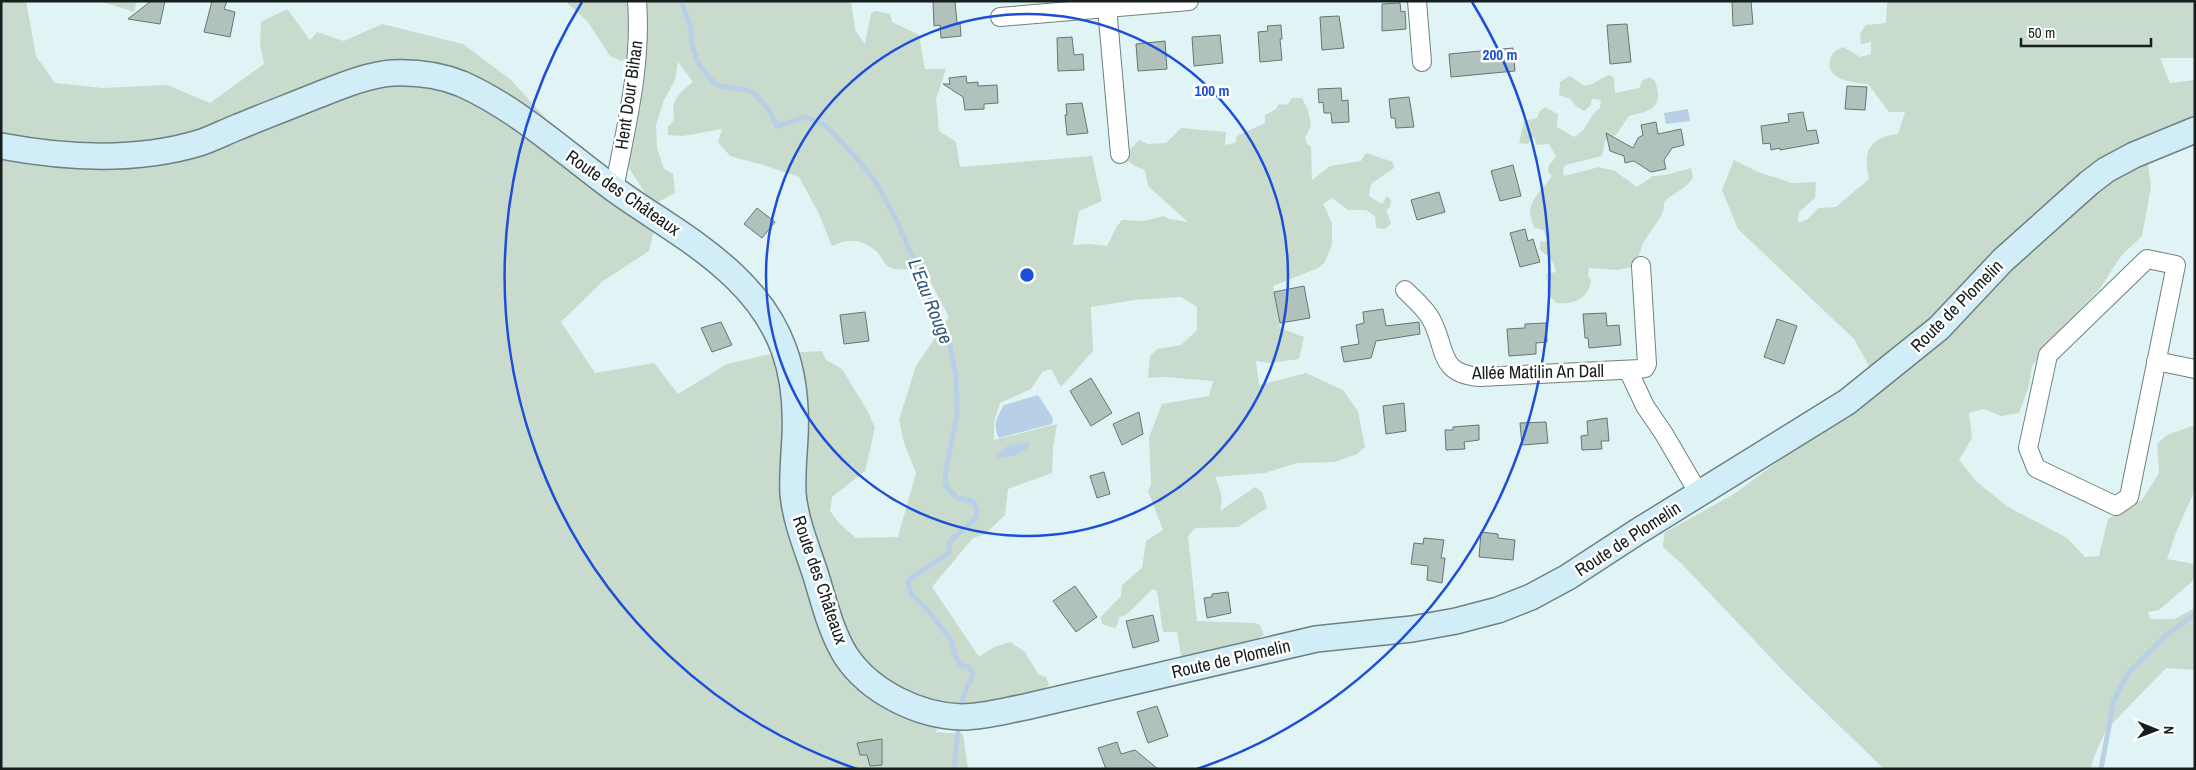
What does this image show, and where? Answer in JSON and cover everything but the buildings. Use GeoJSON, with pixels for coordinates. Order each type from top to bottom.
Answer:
{"type":"FeatureCollection","features":[{"type":"Feature","properties":{"kind":"street","name":"Hent Dour Bihan"},"geometry":{"type":"LineString","coordinates":[[614,189],[635,75],[639,24],[637,1]]}},
{"type":"Feature","properties":{"kind":"street"},"geometry":{"type":"LineString","coordinates":[[1000,17],[1189,1]]}},
{"type":"Feature","properties":{"kind":"street"},"geometry":{"type":"LineString","coordinates":[[1417,1],[1422,62]]}},
{"type":"Feature","properties":{"kind":"street"},"geometry":{"type":"LineString","coordinates":[[1107,7],[1120,154]]}},
{"type":"Feature","properties":{"kind":"street","name":"Route des Châteaux"},"geometry":{"type":"LineString","coordinates":[[1,146],[57,154],[134,155],[168,151],[202,142],[337,88],[390,73],[419,73],[441,76],[481,93],[720,263],[748,290],[773,322],[787,353],[792,377],[795,433],[793,486],[796,517],[838,640],[855,667],[866,678],[888,694],[921,709],[958,716]]}},
{"type":"Feature","properties":{"kind":"street","name":"Route de Plomelin"},"geometry":{"type":"LineString","coordinates":[[958,716],[1025,707],[1316,639],[1437,625],[1485,614],[1531,597],[1568,578],[1699,494],[1827,416],[1877,380],[1939,328],[2003,260],[2062,205],[2106,170],[2158,144],[2195,130]]}},
{"type":"Feature","properties":{"kind":"street"},"geometry":{"type":"LineString","coordinates":[[2147,259],[2176,265],[2156,361],[2129,497],[2116,506],[2036,468],[2028,448],[2048,355],[2147,259]]}},
{"type":"Feature","properties":{"kind":"street","name":"Allée Matilin An Dall"},"geometry":{"type":"LineString","coordinates":[[1405,290],[1417,301],[1431,319],[1445,359],[1453,369],[1463,374],[1480,377],[1628,370],[1645,368],[1647,364],[1641,266]]}},
{"type":"Feature","properties":{"kind":"street"},"geometry":{"type":"LineString","coordinates":[[2156,361],[2195,369]]}},
{"type":"Feature","properties":{"kind":"street","name":"Allée Matilin An Dall"},"geometry":{"type":"LineString","coordinates":[[1628,370],[1645,406],[1664,434],[1699,494]]}},
{"type":"Feature","properties":{"kind":"green space"},"geometry":{"type":"Polygon","coordinates":[[[1,1],[26,1],[36,56],[55,83],[103,88],[167,85],[210,103],[264,64],[260,45],[261,22],[287,9],[310,40],[317,32],[344,41],[382,24],[463,44],[511,80],[574,149],[654,230],[649,251],[603,281],[561,322],[595,373],[654,363],[678,394],[727,364],[771,354],[822,351],[826,360],[842,369],[868,412],[875,428],[865,471],[832,497],[830,511],[840,524],[856,538],[898,537],[916,473],[904,443],[899,420],[916,366],[949,317],[923,268],[891,268],[886,265],[876,251],[860,242],[849,241],[832,246],[818,212],[799,177],[730,156],[718,142],[722,129],[683,136],[668,135],[668,126],[674,119],[673,107],[675,101],[693,82],[678,62],[675,80],[664,100],[656,125],[657,148],[664,169],[673,174],[675,193],[658,202],[650,201],[629,168],[633,54],[622,61],[610,56],[588,22],[565,1],[851,1],[855,30],[865,44],[871,13],[876,11],[890,14],[892,22],[919,35],[925,69],[946,69],[936,99],[939,131],[956,142],[960,167],[1092,156],[1102,201],[1079,211],[1073,245],[1107,246],[1122,220],[1143,221],[1164,216],[1169,219],[1188,222],[1148,186],[1145,170],[1128,161],[1125,155],[1139,140],[1148,144],[1166,143],[1181,128],[1226,132],[1225,145],[1235,143],[1237,136],[1265,123],[1265,115],[1276,109],[1279,104],[1287,105],[1292,98],[1302,98],[1308,110],[1311,126],[1305,138],[1307,144],[1311,147],[1312,180],[1330,166],[1361,161],[1366,153],[1393,162],[1394,168],[1371,184],[1369,196],[1382,204],[1387,196],[1391,200],[1390,207],[1386,210],[1391,223],[1385,229],[1376,228],[1375,216],[1366,210],[1348,210],[1332,198],[1323,204],[1332,223],[1332,244],[1325,262],[1318,268],[1273,286],[1280,328],[1304,337],[1299,359],[1270,363],[1256,361],[1259,385],[1306,373],[1343,390],[1358,411],[1365,447],[1357,454],[1335,462],[1297,463],[1265,473],[1215,477],[1220,490],[1220,511],[1255,487],[1262,492],[1267,508],[1238,527],[1195,528],[1188,536],[1197,621],[1254,623],[1260,625],[1264,635],[1254,641],[1182,661],[1177,632],[1163,632],[1157,591],[1153,589],[1126,615],[1119,617],[1115,628],[1102,624],[1101,617],[1121,596],[1122,585],[1142,568],[1146,541],[1163,530],[1148,491],[1151,484],[1149,437],[1162,404],[1209,396],[1213,381],[1165,377],[1148,378],[1150,356],[1157,349],[1181,345],[1197,330],[1197,307],[1181,297],[1134,300],[1091,307],[1093,351],[1061,387],[1051,369],[1043,371],[1031,389],[1000,403],[994,422],[994,440],[1057,424],[1053,447],[1052,473],[1008,489],[1005,515],[985,534],[973,538],[932,587],[979,657],[994,647],[1010,642],[1025,652],[1038,674],[1046,677],[1049,685],[1034,696],[966,707],[941,700],[936,732],[963,734],[968,769],[1,769],[1,1]]]}},
{"type":"Feature","properties":{"kind":"green space"},"geometry":{"type":"Polygon","coordinates":[[[100,1],[137,1],[134,12],[100,1]]]}},
{"type":"Feature","properties":{"kind":"green space"},"geometry":{"type":"Polygon","coordinates":[[[1887,1],[2195,1],[2195,58],[2160,58],[2170,83],[2195,80],[2195,125],[2145,141],[2151,187],[2142,236],[2121,256],[2099,290],[2064,326],[2032,366],[2029,386],[2019,413],[2001,416],[1984,409],[1969,413],[1972,438],[1959,460],[1977,482],[2008,507],[2067,538],[2085,557],[2099,556],[2108,519],[2142,500],[2159,473],[2157,444],[2167,435],[2195,425],[2195,490],[2177,530],[2167,559],[2195,564],[2195,579],[2159,610],[2148,612],[2150,619],[2174,619],[2195,608],[2195,670],[2166,668],[2106,730],[2093,759],[2091,769],[1884,769],[1787,675],[1682,564],[1663,547],[1664,533],[1734,494],[1880,386],[1854,339],[1738,229],[1722,190],[1734,160],[1758,172],[1792,183],[1816,182],[1815,198],[1799,212],[1798,223],[1808,219],[1818,208],[1836,207],[1869,179],[1867,161],[1870,148],[1881,138],[1898,134],[1905,112],[1889,112],[1868,84],[1856,83],[1836,76],[1830,67],[1830,60],[1835,52],[1843,47],[1860,57],[1871,54],[1871,42],[1861,44],[1860,34],[1866,25],[1886,23],[1887,1]]]}},
{"type":"Feature","properties":{"kind":"green space"},"geometry":{"type":"Polygon","coordinates":[[[1609,75],[1614,78],[1615,93],[1639,88],[1643,80],[1650,77],[1655,81],[1657,102],[1650,110],[1629,116],[1616,135],[1605,140],[1602,156],[1566,165],[1563,168],[1564,176],[1599,167],[1615,171],[1637,187],[1653,176],[1666,175],[1691,168],[1693,178],[1687,185],[1664,202],[1661,216],[1643,243],[1637,261],[1631,267],[1618,270],[1589,268],[1588,275],[1591,281],[1587,293],[1573,302],[1556,303],[1548,294],[1546,274],[1556,272],[1554,265],[1550,258],[1540,250],[1540,241],[1546,242],[1547,239],[1543,230],[1535,228],[1530,212],[1534,199],[1552,176],[1548,172],[1549,165],[1556,157],[1549,144],[1537,145],[1534,137],[1528,144],[1519,143],[1524,121],[1537,118],[1540,111],[1545,107],[1558,114],[1557,127],[1574,137],[1583,130],[1593,114],[1600,108],[1601,100],[1592,99],[1590,106],[1584,111],[1570,99],[1559,95],[1560,82],[1569,76],[1586,86],[1609,75]]]}},
{"type":"Feature","properties":{"kind":"water"},"geometry":{"type":"Polygon","coordinates":[[[1688,109],[1690,121],[1666,124],[1664,113],[1688,109]]]}},
{"type":"Feature","properties":{"kind":"water"},"geometry":{"type":"Polygon","coordinates":[[[1038,395],[1053,418],[1052,424],[999,438],[996,429],[997,417],[1004,405],[1038,395]]]}},
{"type":"Feature","properties":{"kind":"water"},"geometry":{"type":"Polygon","coordinates":[[[1029,442],[1030,447],[1016,455],[998,458],[996,454],[1009,445],[1029,442]]]}},
{"type":"Feature","properties":{"kind":"waterway","name":"L'Eau Rouge"},"geometry":{"type":"LineString","coordinates":[[681,1],[691,28],[692,45],[698,63],[715,84],[754,93],[768,109],[777,126],[806,117],[825,125],[853,154],[875,181],[895,217],[949,340],[956,376],[957,415],[945,476],[946,486],[957,498],[974,503],[977,511],[975,519],[950,541],[949,553],[908,582],[911,594],[927,609],[951,640],[955,655],[961,665],[969,667],[973,674],[963,697],[961,710]]}},
{"type":"Feature","properties":{"kind":"waterway"},"geometry":{"type":"LineString","coordinates":[[2101,769],[2114,700],[2129,672],[2165,636],[2195,614]]}},
{"type":"Feature","properties":{"kind":"waterway","name":"L'Eau Rouge"},"geometry":{"type":"LineString","coordinates":[[954,769],[959,723]]}}]}
